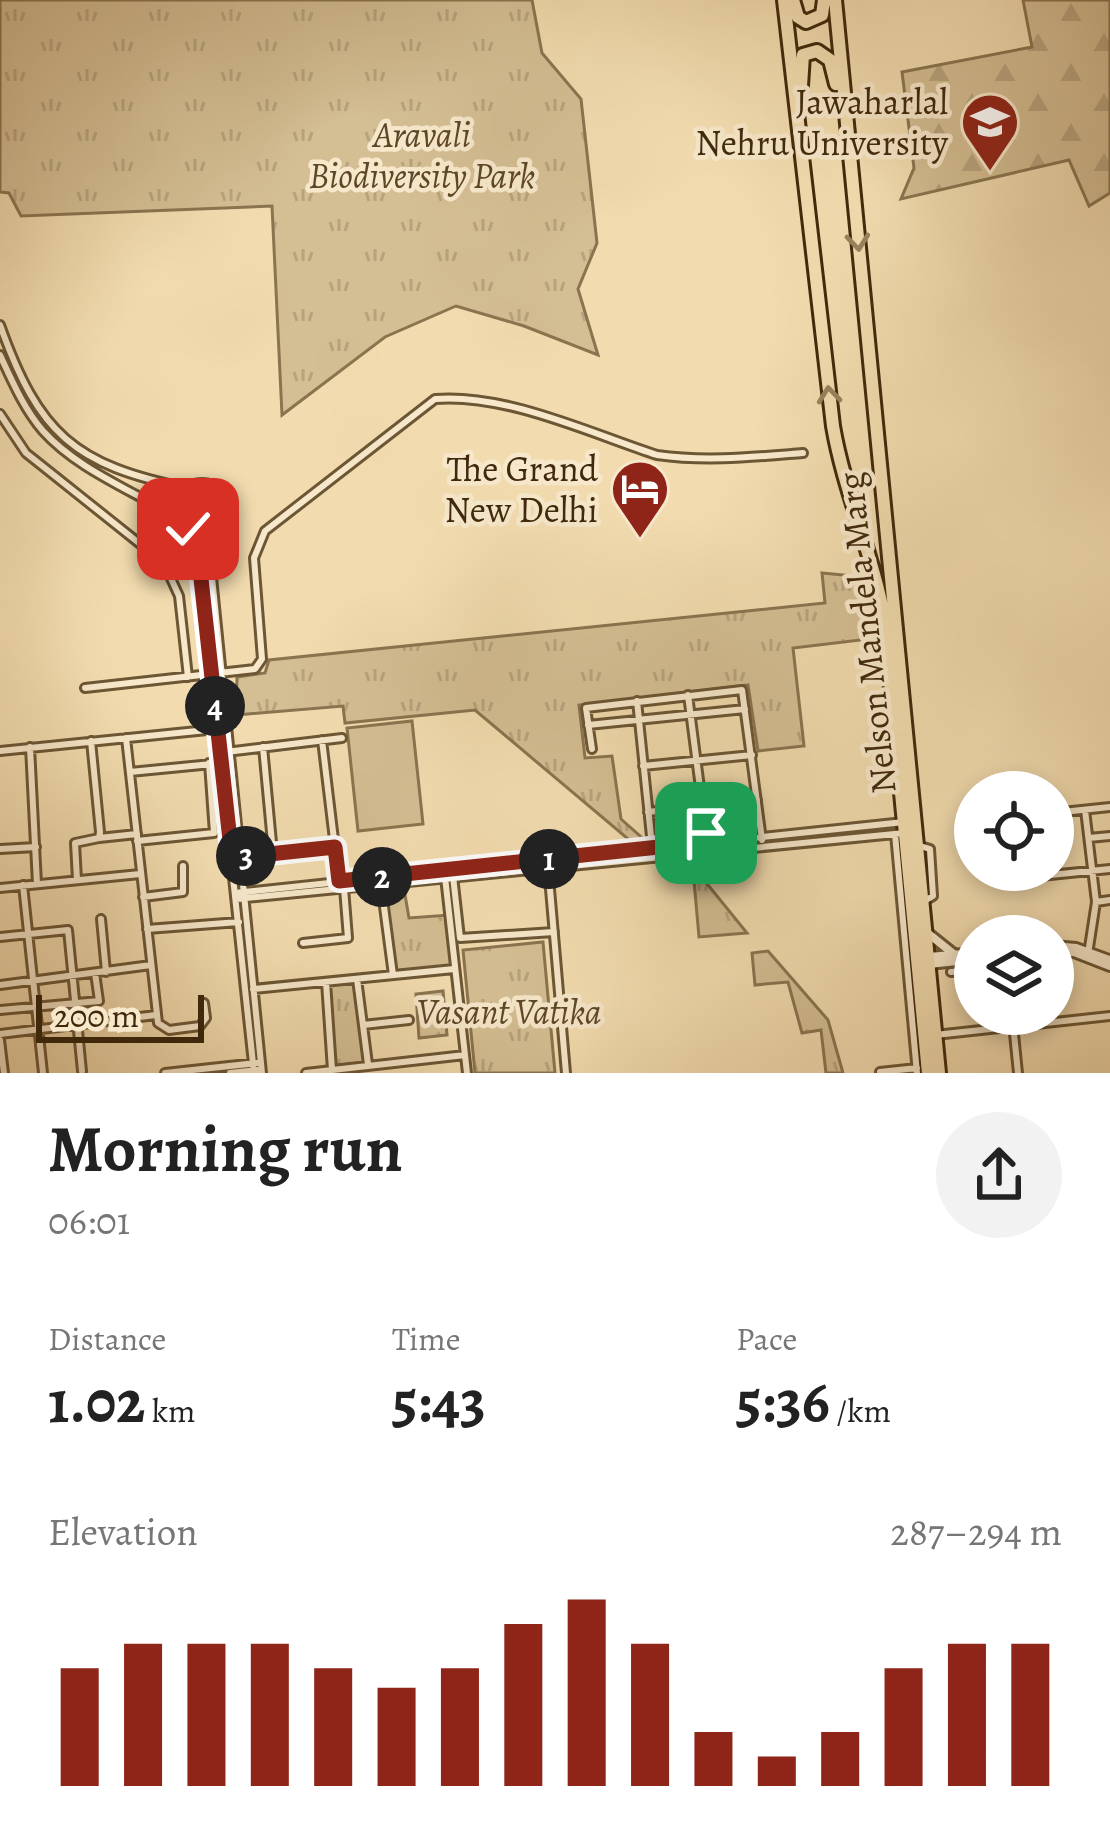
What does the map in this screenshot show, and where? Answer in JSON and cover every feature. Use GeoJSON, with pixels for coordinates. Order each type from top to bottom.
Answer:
{"type":"FeatureCollection","features":[{"type":"Feature","properties":{"kind":"main road"},"geometry":{"type":"LineString","coordinates":[[788,0],[806,22],[822,15],[824,0]]}},
{"type":"Feature","properties":{"kind":"main road","name":"Nelson Mandela Marg"},"geometry":{"type":"LineString","coordinates":[[788,0],[803,174],[810,201]]}},
{"type":"Feature","properties":{"kind":"main road","name":"Nelson Mandela Marg"},"geometry":{"type":"LineString","coordinates":[[835,0],[911,902],[939,1073]]}},
{"type":"Feature","properties":{"kind":"main road","name":"Nelson Mandela Marg"},"geometry":{"type":"LineString","coordinates":[[852,188],[833,67],[823,52],[808,52],[800,69],[810,201],[840,468],[884,616],[908,831]]}},
{"type":"Feature","properties":{"kind":"main road","name":"Nelson Mandela Marg"},"geometry":{"type":"LineString","coordinates":[[911,902],[924,930],[921,1071]]}},
{"type":"Feature","properties":{"kind":"street"},"geometry":{"type":"LineString","coordinates":[[0,325],[27,390],[56,433],[84,454],[136,478],[187,488],[208,483],[222,493],[226,512],[218,526],[211,567],[216,674]]}},
{"type":"Feature","properties":{"kind":"street"},"geometry":{"type":"LineString","coordinates":[[0,355],[31,416],[60,447],[190,530],[216,674],[253,989],[257,1069]]}},
{"type":"Feature","properties":{"kind":"street"},"geometry":{"type":"LineString","coordinates":[[0,388],[12,381]]}},
{"type":"Feature","properties":{"kind":"street"},"geometry":{"type":"LineString","coordinates":[[85,688],[250,671],[262,659],[254,558],[265,531],[435,399],[530,412],[657,455],[748,459],[802,453]]}},
{"type":"Feature","properties":{"kind":"street"},"geometry":{"type":"LineString","coordinates":[[0,414],[26,453],[164,563],[179,596],[188,677]]}},
{"type":"Feature","properties":{"kind":"street"},"geometry":{"type":"LineString","coordinates":[[180,520],[177,503],[187,488]]}},
{"type":"Feature","properties":{"kind":"street"},"geometry":{"type":"LineString","coordinates":[[190,530],[202,532],[218,526]]}},
{"type":"Feature","properties":{"kind":"street"},"geometry":{"type":"LineString","coordinates":[[592,749],[586,708],[740,689],[762,841]]}},
{"type":"Feature","properties":{"kind":"street"},"geometry":{"type":"LineString","coordinates":[[688,695],[706,842]]}},
{"type":"Feature","properties":{"kind":"street"},"geometry":{"type":"LineString","coordinates":[[637,700],[652,848]]}},
{"type":"Feature","properties":{"kind":"street"},"geometry":{"type":"LineString","coordinates":[[588,725],[746,709]]}},
{"type":"Feature","properties":{"kind":"street"},"geometry":{"type":"LineString","coordinates":[[0,751],[222,728]]}},
{"type":"Feature","properties":{"kind":"street"},"geometry":{"type":"LineString","coordinates":[[224,752],[342,737]]}},
{"type":"Feature","properties":{"kind":"street"},"geometry":{"type":"LineString","coordinates":[[126,738],[156,1016],[165,1030],[197,1027],[206,1021],[204,1003]]}},
{"type":"Feature","properties":{"kind":"street"},"geometry":{"type":"LineString","coordinates":[[303,944],[347,938],[322,740]]}},
{"type":"Feature","properties":{"kind":"street"},"geometry":{"type":"LineString","coordinates":[[91,741],[99,838]]}},
{"type":"Feature","properties":{"kind":"street"},"geometry":{"type":"LineString","coordinates":[[29,747],[37,884]]}},
{"type":"Feature","properties":{"kind":"street"},"geometry":{"type":"LineString","coordinates":[[263,747],[273,854]]}},
{"type":"Feature","properties":{"kind":"street"},"geometry":{"type":"LineString","coordinates":[[224,752],[235,858]]}},
{"type":"Feature","properties":{"kind":"street"},"geometry":{"type":"LineString","coordinates":[[644,766],[752,755]]}},
{"type":"Feature","properties":{"kind":"street"},"geometry":{"type":"LineString","coordinates":[[76,880],[75,843],[216,832],[209,763]]}},
{"type":"Feature","properties":{"kind":"street"},"geometry":{"type":"LineString","coordinates":[[130,772],[222,763]]}},
{"type":"Feature","properties":{"kind":"street"},"geometry":{"type":"LineString","coordinates":[[648,812],[757,800]]}},
{"type":"Feature","properties":{"kind":"street"},"geometry":{"type":"LineString","coordinates":[[1074,811],[1110,807]]}},
{"type":"Feature","properties":{"kind":"street"},"geometry":{"type":"LineString","coordinates":[[1085,810],[1096,902],[1088,954]]}},
{"type":"Feature","properties":{"kind":"street"},"geometry":{"type":"LineString","coordinates":[[239,895],[652,848],[685,849],[706,842],[908,831]]}},
{"type":"Feature","properties":{"kind":"street"},"geometry":{"type":"LineString","coordinates":[[342,884],[381,884],[762,841],[908,831],[930,849],[933,896],[911,902]]}},
{"type":"Feature","properties":{"kind":"street"},"geometry":{"type":"LineString","coordinates":[[1089,838],[1110,836]]}},
{"type":"Feature","properties":{"kind":"street"},"geometry":{"type":"LineString","coordinates":[[235,858],[335,847]]}},
{"type":"Feature","properties":{"kind":"street"},"geometry":{"type":"LineString","coordinates":[[0,849],[36,848]]}},
{"type":"Feature","properties":{"kind":"street"},"geometry":{"type":"LineString","coordinates":[[143,897],[183,892],[183,866]]}},
{"type":"Feature","properties":{"kind":"street"},"geometry":{"type":"LineString","coordinates":[[548,866],[566,1073]]}},
{"type":"Feature","properties":{"kind":"street"},"geometry":{"type":"LineString","coordinates":[[1074,873],[1110,869]]}},
{"type":"Feature","properties":{"kind":"street"},"geometry":{"type":"LineString","coordinates":[[0,888],[141,874]]}},
{"type":"Feature","properties":{"kind":"street"},"geometry":{"type":"LineString","coordinates":[[449,876],[460,938],[554,932]]}},
{"type":"Feature","properties":{"kind":"street"},"geometry":{"type":"LineString","coordinates":[[449,876],[467,1073]]}},
{"type":"Feature","properties":{"kind":"street"},"geometry":{"type":"LineString","coordinates":[[381,884],[393,975]]}},
{"type":"Feature","properties":{"kind":"street"},"geometry":{"type":"LineString","coordinates":[[22,885],[43,1073]]}},
{"type":"Feature","properties":{"kind":"street"},"geometry":{"type":"LineString","coordinates":[[239,895],[238,922],[257,1069]]}},
{"type":"Feature","properties":{"kind":"street"},"geometry":{"type":"LineString","coordinates":[[1096,902],[1110,900]]}},
{"type":"Feature","properties":{"kind":"street"},"geometry":{"type":"LineString","coordinates":[[101,919],[106,971]]}},
{"type":"Feature","properties":{"kind":"street"},"geometry":{"type":"LineString","coordinates":[[147,929],[238,922]]}},
{"type":"Feature","properties":{"kind":"street"},"geometry":{"type":"LineString","coordinates":[[0,937],[67,928],[82,1071]]}},
{"type":"Feature","properties":{"kind":"street"},"geometry":{"type":"LineString","coordinates":[[924,930],[954,953]]}},
{"type":"Feature","properties":{"kind":"street"},"geometry":{"type":"LineString","coordinates":[[1074,952],[1110,963]]}},
{"type":"Feature","properties":{"kind":"street"},"geometry":{"type":"LineString","coordinates":[[922,960],[954,955]]}},
{"type":"Feature","properties":{"kind":"street"},"geometry":{"type":"LineString","coordinates":[[922,960],[954,958]]}},
{"type":"Feature","properties":{"kind":"street"},"geometry":{"type":"LineString","coordinates":[[0,985],[151,965]]}},
{"type":"Feature","properties":{"kind":"street"},"geometry":{"type":"LineString","coordinates":[[253,989],[454,969]]}},
{"type":"Feature","properties":{"kind":"street"},"geometry":{"type":"LineString","coordinates":[[0,1010],[99,1001],[95,973]]}},
{"type":"Feature","properties":{"kind":"street"},"geometry":{"type":"LineString","coordinates":[[357,979],[364,1069]]}},
{"type":"Feature","properties":{"kind":"street"},"geometry":{"type":"LineString","coordinates":[[326,982],[332,1070]]}},
{"type":"Feature","properties":{"kind":"street"},"geometry":{"type":"LineString","coordinates":[[4,1073],[0,1037],[156,1016]]}},
{"type":"Feature","properties":{"kind":"street"},"geometry":{"type":"LineString","coordinates":[[1074,1020],[1110,1016]]}},
{"type":"Feature","properties":{"kind":"street"},"geometry":{"type":"LineString","coordinates":[[363,1025],[409,1020]]}},
{"type":"Feature","properties":{"kind":"street"},"geometry":{"type":"LineString","coordinates":[[935,1035],[954,1033]]}},
{"type":"Feature","properties":{"kind":"street"},"geometry":{"type":"LineString","coordinates":[[1015,1035],[1018,1073]]}},
{"type":"Feature","properties":{"kind":"street"},"geometry":{"type":"LineString","coordinates":[[306,1073],[465,1055]]}},
{"type":"Feature","properties":{"kind":"street"},"geometry":{"type":"LineString","coordinates":[[401,1062],[402,1073]]}},
{"type":"Feature","properties":{"kind":"street"},"geometry":{"type":"LineString","coordinates":[[165,1073],[257,1069]]}},
{"type":"Feature","properties":{"kind":"street"},"geometry":{"type":"LineString","coordinates":[[230,1073],[257,1069]]}},
{"type":"Feature","properties":{"kind":"street"},"geometry":{"type":"LineString","coordinates":[[880,1072],[921,1071]]}},
{"type":"Feature","properties":{"kind":"green space","name":"Aravali Biodiversity Park"},"geometry":{"type":"Polygon","coordinates":[[[0,0],[532,0],[542,53],[581,99],[597,243],[578,289],[598,355],[456,306],[385,337],[282,415],[272,206],[21,216],[9,193],[0,192],[0,0]]]}},
{"type":"Feature","properties":{"kind":"green space"},"geometry":{"type":"Polygon","coordinates":[[[1023,0],[1110,0],[1110,193],[1089,206],[1069,160],[901,199],[914,168],[902,72],[1032,47],[1023,0]]]}},
{"type":"Feature","properties":{"kind":"green space"},"geometry":{"type":"Polygon","coordinates":[[[822,573],[865,577],[869,639],[793,648],[804,746],[758,751],[748,685],[579,705],[585,758],[612,756],[621,819],[648,843],[634,844],[475,710],[345,723],[343,706],[236,715],[237,677],[265,673],[269,660],[825,603],[822,573]]]}},
{"type":"Feature","properties":{"kind":"green space"},"geometry":{"type":"Polygon","coordinates":[[[412,721],[423,824],[358,831],[347,728],[412,721]]]}},
{"type":"Feature","properties":{"kind":"green space"},"geometry":{"type":"Polygon","coordinates":[[[704,880],[747,933],[699,937],[694,881],[704,880]]]}},
{"type":"Feature","properties":{"kind":"green space"},"geometry":{"type":"Polygon","coordinates":[[[382,889],[404,889],[409,918],[449,915],[454,966],[393,975],[382,889]]]}},
{"type":"Feature","properties":{"kind":"green space","name":"Vasant Vatika"},"geometry":{"type":"Polygon","coordinates":[[[543,942],[555,1073],[475,1073],[463,950],[543,942]]]}},
{"type":"Feature","properties":{"kind":"green space"},"geometry":{"type":"Polygon","coordinates":[[[768,951],[828,1020],[843,1073],[826,1073],[821,1030],[802,1033],[788,982],[755,985],[752,953],[768,951]]]}},
{"type":"Feature","properties":{"kind":"green space"},"geometry":{"type":"Polygon","coordinates":[[[357,979],[367,1063],[333,1066],[326,982],[357,979]]]}},
{"type":"Feature","properties":{"kind":"green space"},"geometry":{"type":"Polygon","coordinates":[[[443,991],[447,1035],[419,1038],[416,994],[443,991]]]}},
{"type":"Feature","properties":{"kind":"place","name":"Jawaharlal Nehru University"},"geometry":{"type":"Point","coordinates":[990,173]}},
{"type":"Feature","properties":{"kind":"place","name":"The Grand New Delhi"},"geometry":{"type":"Point","coordinates":[640,540]}},
{"type":"Feature","properties":{"kind":"route"},"geometry":{"type":"LineString","coordinates":[[188,529],[199,561],[232,858],[335,847],[339,881],[706,842],[706,833]]}}]}
